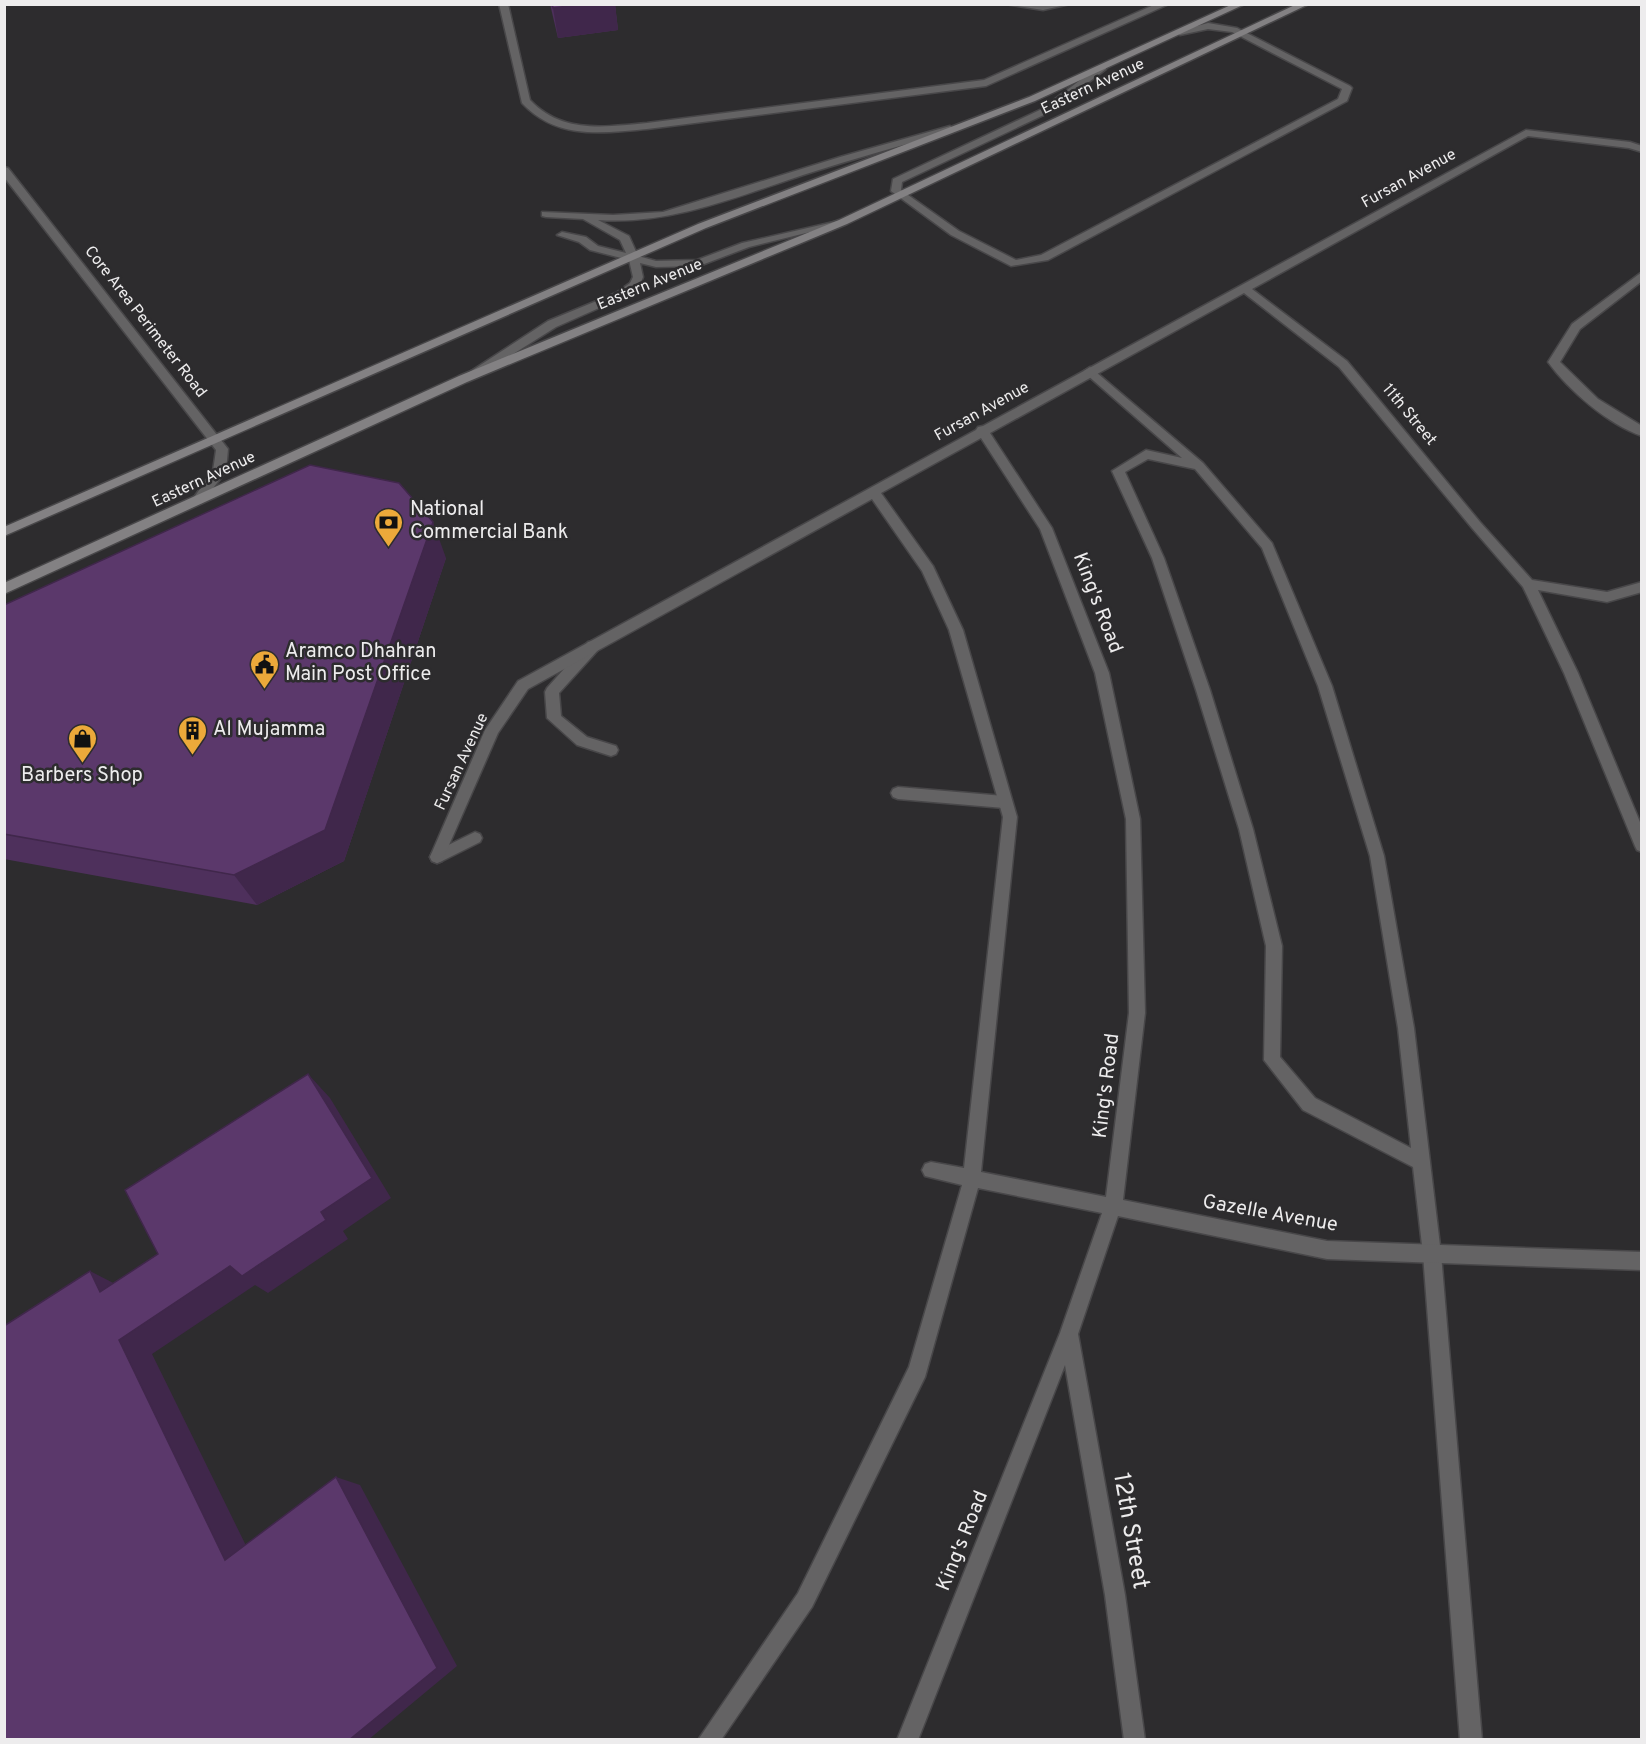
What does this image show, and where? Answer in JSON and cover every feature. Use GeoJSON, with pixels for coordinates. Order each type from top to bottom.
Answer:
{"type":"FeatureCollection","features":[{"type":"Feature","properties":{"kind":"main road","name":"Eastern Avenue"},"geometry":{"type":"LineString","coordinates":[[4,532],[702,226],[1032,99],[1241,4]]}},
{"type":"Feature","properties":{"kind":"main road","name":"Eastern Avenue"},"geometry":{"type":"LineString","coordinates":[[4,589],[463,380],[901,196],[1305,4]]}},
{"type":"Feature","properties":{"kind":"street"},"geometry":{"type":"LineString","coordinates":[[503,4],[525,100],[533,112],[568,128],[599,129],[647,126],[986,82],[1160,7]]}},
{"type":"Feature","properties":{"kind":"street"},"geometry":{"type":"LineString","coordinates":[[1008,4],[1043,7],[1066,4]]}},
{"type":"Feature","properties":{"kind":"street"},"geometry":{"type":"LineString","coordinates":[[1143,4],[1160,7]]}},
{"type":"Feature","properties":{"kind":"street"},"geometry":{"type":"LineString","coordinates":[[1103,67],[1045,111],[904,177],[895,186],[896,191],[955,233],[1015,264],[1044,258],[1342,101],[1347,88],[1243,34],[1218,26],[1198,27],[1180,32]]}},
{"type":"Feature","properties":{"kind":"street"},"geometry":{"type":"LineString","coordinates":[[546,214],[634,218],[663,215],[690,209],[823,165],[962,126]]}},
{"type":"Feature","properties":{"kind":"street","name":"Fursan Avenue"},"geometry":{"type":"LineString","coordinates":[[475,838],[437,857],[492,730],[523,685],[982,430],[1526,133],[1630,145],[1641,149]]}},
{"type":"Feature","properties":{"kind":"street","name":"Core Area Perimeter Road"},"geometry":{"type":"LineString","coordinates":[[4,170],[10,185],[222,449],[224,461],[217,478],[198,500]]}},
{"type":"Feature","properties":{"kind":"street"},"geometry":{"type":"LineString","coordinates":[[463,380],[552,324],[620,295],[635,285],[638,277],[634,256],[625,238],[582,216]]}},
{"type":"Feature","properties":{"kind":"street"},"geometry":{"type":"LineString","coordinates":[[562,235],[582,239],[594,248],[634,256],[656,264],[699,263],[746,244],[843,222]]}},
{"type":"Feature","properties":{"kind":"street"},"geometry":{"type":"LineString","coordinates":[[1641,275],[1576,327],[1554,362],[1595,405],[1641,432]]}},
{"type":"Feature","properties":{"kind":"street","name":"11th Street"},"geometry":{"type":"LineString","coordinates":[[1244,288],[1343,364],[1476,525],[1528,584],[1634,812],[1641,846]]}},
{"type":"Feature","properties":{"kind":"street"},"geometry":{"type":"LineString","coordinates":[[1090,372],[1199,465],[1268,546],[1325,686],[1377,856],[1406,1028],[1432,1254],[1471,1740]]}},
{"type":"Feature","properties":{"kind":"street","name":"King's Road"},"geometry":{"type":"LineString","coordinates":[[907,1740],[1069,1333],[1113,1207],[1137,1013],[1133,819],[1102,673],[1046,528],[982,430]]}},
{"type":"Feature","properties":{"kind":"street"},"geometry":{"type":"LineString","coordinates":[[1199,465],[1146,454],[1118,471],[1158,558],[1203,690],[1246,829],[1274,946],[1272,1060],[1309,1104],[1421,1162]]}},
{"type":"Feature","properties":{"kind":"street"},"geometry":{"type":"LineString","coordinates":[[708,1740],[805,1600],[918,1370],[972,1178],[1010,817],[956,630],[928,569],[873,490]]}},
{"type":"Feature","properties":{"kind":"street"},"geometry":{"type":"LineString","coordinates":[[1528,584],[1607,597],[1641,587]]}},
{"type":"Feature","properties":{"kind":"street"},"geometry":{"type":"LineString","coordinates":[[593,646],[552,692],[554,718],[582,741],[611,750]]}},
{"type":"Feature","properties":{"kind":"street"},"geometry":{"type":"LineString","coordinates":[[898,793],[1004,802]]}},
{"type":"Feature","properties":{"kind":"street","name":"Gazelle Avenue"},"geometry":{"type":"LineString","coordinates":[[931,1170],[1327,1250],[1641,1261]]}},
{"type":"Feature","properties":{"kind":"street","name":"12th Street"},"geometry":{"type":"LineString","coordinates":[[1069,1333],[1115,1595],[1136,1740]]}},
{"type":"Feature","properties":{"kind":"building"},"geometry":{"type":"Polygon","coordinates":[[[552,4],[583,4],[553,8],[552,4]]]}},
{"type":"Feature","properties":{"kind":"building","name":"Al Mujamma"},"geometry":{"type":"Polygon","coordinates":[[[310,465],[399,483],[433,522],[325,830],[234,875],[4,834],[4,605],[310,465]]]}},
{"type":"Feature","properties":{"kind":"building"},"geometry":{"type":"Polygon","coordinates":[[[308,1074],[372,1178],[321,1212],[326,1220],[242,1276],[230,1266],[119,1340],[225,1560],[336,1477],[437,1668],[349,1740],[4,1740],[4,1326],[90,1271],[100,1292],[158,1254],[125,1190],[308,1074]]]}},
{"type":"Feature","properties":{"kind":"place","name":"National Commercial Bank"},"geometry":{"type":"Point","coordinates":[389,548]}},
{"type":"Feature","properties":{"kind":"place","name":"Aramco Dhahran Main Post Office"},"geometry":{"type":"Point","coordinates":[264,690]}},
{"type":"Feature","properties":{"kind":"place","name":"Al Mujamma"},"geometry":{"type":"Point","coordinates":[192,756]}},
{"type":"Feature","properties":{"kind":"place","name":"Barbers Shop"},"geometry":{"type":"Point","coordinates":[82,764]}}]}
